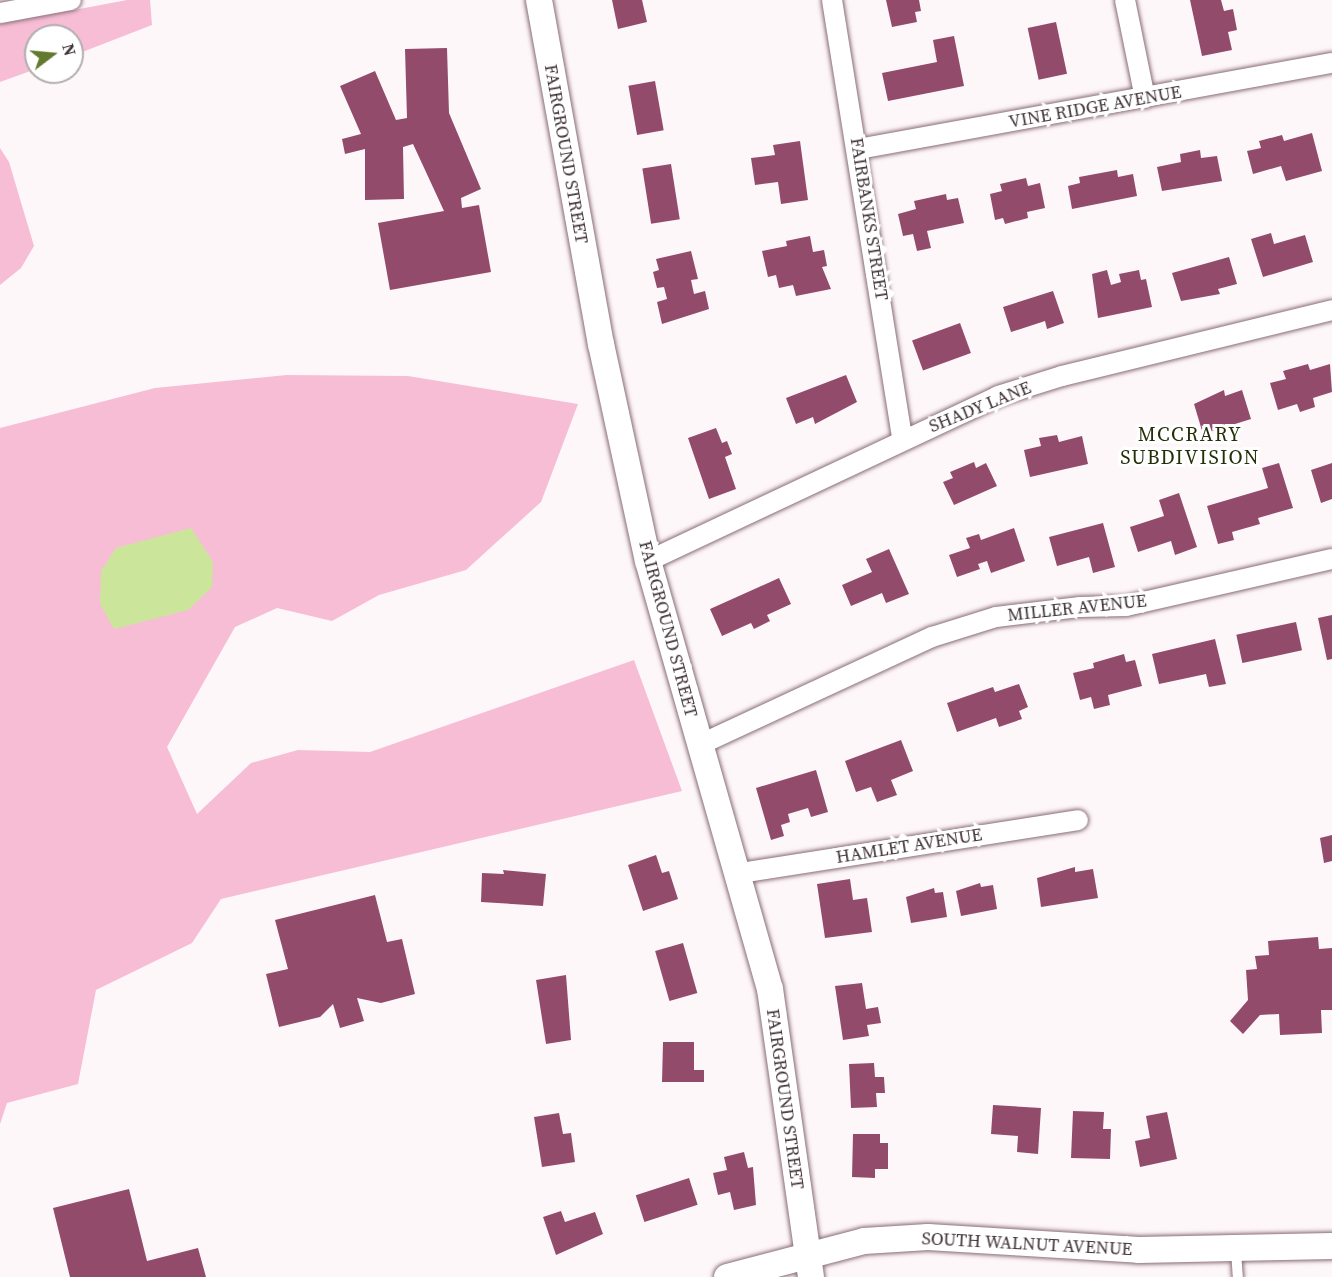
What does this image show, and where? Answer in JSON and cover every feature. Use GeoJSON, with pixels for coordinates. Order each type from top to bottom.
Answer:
{"type":"FeatureCollection","features":[{"type":"Feature","properties":{"kind":"street"},"geometry":{"type":"LineString","coordinates":[[0,13],[70,0]]}},
{"type":"Feature","properties":{"kind":"street","name":"FAIRGROUND STREET"},"geometry":{"type":"LineString","coordinates":[[539,0],[600,344],[648,561],[699,746],[740,873],[770,989],[808,1266]]}},
{"type":"Feature","properties":{"kind":"street","name":"FAIRBANKS STREET"},"geometry":{"type":"LineString","coordinates":[[832,0],[858,149],[902,439]]}},
{"type":"Feature","properties":{"kind":"street"},"geometry":{"type":"LineString","coordinates":[[1125,0],[1145,98]]}},
{"type":"Feature","properties":{"kind":"street","name":"VINE RIDGE AVENUE"},"geometry":{"type":"LineString","coordinates":[[858,149],[1332,63]]}},
{"type":"Feature","properties":{"kind":"street","name":"SHADY LANE"},"geometry":{"type":"LineString","coordinates":[[648,561],[902,439],[998,396],[1062,376],[1332,310]]}},
{"type":"Feature","properties":{"kind":"street","name":"MILLER AVENUE"},"geometry":{"type":"LineString","coordinates":[[699,746],[932,638],[996,617],[1080,607],[1126,606],[1332,559]]}},
{"type":"Feature","properties":{"kind":"street","name":"HAMLET AVENUE"},"geometry":{"type":"LineString","coordinates":[[740,873],[1078,820]]}},
{"type":"Feature","properties":{"kind":"street","name":"SOUTH WALNUT AVENUE"},"geometry":{"type":"LineString","coordinates":[[728,1277],[808,1266],[864,1241],[927,1237],[1139,1250],[1236,1251],[1332,1246]]}},
{"type":"Feature","properties":{"kind":"lane"},"geometry":{"type":"LineString","coordinates":[[1236,1251],[1238,1277]]}},
{"type":"Feature","properties":{"kind":"shaded area"},"geometry":{"type":"Polygon","coordinates":[[[127,0],[150,0],[152,25],[84,51],[84,24],[24,24],[24,73],[0,82],[0,24],[127,0]]]}},
{"type":"Feature","properties":{"kind":"shaded area"},"geometry":{"type":"Polygon","coordinates":[[[0,148],[9,162],[34,246],[21,268],[0,285],[0,148]]]}},
{"type":"Feature","properties":{"kind":"shaded area"},"geometry":{"type":"Polygon","coordinates":[[[287,375],[408,376],[578,404],[541,502],[466,570],[379,595],[332,621],[277,608],[235,627],[167,747],[197,814],[251,763],[298,750],[370,752],[634,660],[682,791],[221,899],[192,943],[96,990],[78,1084],[7,1103],[0,1124],[0,428],[155,388],[287,375]]]}},
{"type":"Feature","properties":{"kind":"shaded area"},"geometry":{"type":"Polygon","coordinates":[[[191,528],[213,562],[212,587],[188,610],[114,629],[100,604],[101,571],[116,548],[191,528]]]}},
{"type":"Feature","properties":{"kind":"building"},"geometry":{"type":"Polygon","coordinates":[[[612,0],[642,0],[647,22],[618,29],[612,0]]]}},
{"type":"Feature","properties":{"kind":"building"},"geometry":{"type":"Polygon","coordinates":[[[886,0],[919,0],[921,11],[915,12],[917,22],[892,27],[886,0]]]}},
{"type":"Feature","properties":{"kind":"building"},"geometry":{"type":"Polygon","coordinates":[[[1190,0],[1221,0],[1224,11],[1233,9],[1237,30],[1228,32],[1232,50],[1202,56],[1190,0]]]}},
{"type":"Feature","properties":{"kind":"building"},"geometry":{"type":"Polygon","coordinates":[[[1056,22],[1067,74],[1039,80],[1028,28],[1056,22]]]}},
{"type":"Feature","properties":{"kind":"building"},"geometry":{"type":"Polygon","coordinates":[[[954,36],[964,86],[888,101],[882,73],[937,62],[933,40],[954,36]]]}},
{"type":"Feature","properties":{"kind":"building"},"geometry":{"type":"Polygon","coordinates":[[[447,48],[449,113],[481,189],[461,198],[462,208],[479,205],[491,272],[390,290],[378,223],[444,211],[413,144],[403,147],[404,199],[365,200],[365,149],[345,154],[342,139],[361,134],[340,86],[375,71],[396,120],[407,118],[405,49],[447,48]]]}},
{"type":"Feature","properties":{"kind":"building"},"geometry":{"type":"Polygon","coordinates":[[[655,81],[664,130],[637,135],[628,86],[655,81]]]}},
{"type":"Feature","properties":{"kind":"building"},"geometry":{"type":"Polygon","coordinates":[[[1312,133],[1322,171],[1286,181],[1281,166],[1253,174],[1247,151],[1261,148],[1259,141],[1282,135],[1284,141],[1312,133]]]}},
{"type":"Feature","properties":{"kind":"building"},"geometry":{"type":"Polygon","coordinates":[[[800,141],[808,200],[781,204],[778,182],[755,185],[751,158],[775,155],[773,145],[800,141]]]}},
{"type":"Feature","properties":{"kind":"building"},"geometry":{"type":"Polygon","coordinates":[[[1200,150],[1201,158],[1217,156],[1222,181],[1162,191],[1157,167],[1181,162],[1180,154],[1200,150]]]}},
{"type":"Feature","properties":{"kind":"building"},"geometry":{"type":"Polygon","coordinates":[[[671,164],[680,219],[651,224],[642,169],[671,164]]]}},
{"type":"Feature","properties":{"kind":"building"},"geometry":{"type":"Polygon","coordinates":[[[1117,170],[1118,177],[1133,174],[1137,196],[1072,209],[1068,186],[1080,183],[1079,177],[1117,170]]]}},
{"type":"Feature","properties":{"kind":"building"},"geometry":{"type":"Polygon","coordinates":[[[1026,178],[1028,186],[1040,183],[1045,208],[1027,212],[1028,218],[1005,224],[1003,218],[995,220],[990,194],[1002,191],[1000,184],[1026,178]]]}},
{"type":"Feature","properties":{"kind":"building"},"geometry":{"type":"Polygon","coordinates":[[[946,194],[947,200],[958,198],[964,223],[927,231],[931,248],[917,251],[913,234],[903,236],[898,214],[916,209],[914,201],[946,194]]]}},
{"type":"Feature","properties":{"kind":"building"},"geometry":{"type":"Polygon","coordinates":[[[1271,233],[1274,244],[1305,235],[1313,262],[1263,277],[1251,239],[1271,233]]]}},
{"type":"Feature","properties":{"kind":"building"},"geometry":{"type":"Polygon","coordinates":[[[810,236],[813,252],[824,250],[827,266],[822,267],[831,289],[796,296],[793,285],[779,288],[776,275],[768,277],[762,251],[787,246],[786,241],[810,236]]]}},
{"type":"Feature","properties":{"kind":"building"},"geometry":{"type":"Polygon","coordinates":[[[691,251],[698,279],[691,280],[694,294],[705,291],[709,309],[662,324],[657,302],[667,299],[664,287],[657,288],[653,272],[659,270],[656,259],[691,251]]]}},
{"type":"Feature","properties":{"kind":"building"},"geometry":{"type":"Polygon","coordinates":[[[1229,257],[1237,284],[1218,289],[1220,294],[1181,301],[1172,273],[1229,257]]]}},
{"type":"Feature","properties":{"kind":"building"},"geometry":{"type":"Polygon","coordinates":[[[1107,270],[1111,285],[1121,282],[1119,274],[1139,270],[1141,280],[1146,279],[1152,307],[1098,318],[1092,274],[1107,270]]]}},
{"type":"Feature","properties":{"kind":"building"},"geometry":{"type":"Polygon","coordinates":[[[1053,291],[1064,323],[1047,329],[1045,321],[1011,332],[1003,307],[1053,291]]]}},
{"type":"Feature","properties":{"kind":"building"},"geometry":{"type":"Polygon","coordinates":[[[960,323],[971,353],[923,371],[912,340],[960,323]]]}},
{"type":"Feature","properties":{"kind":"building"},"geometry":{"type":"Polygon","coordinates":[[[1308,364],[1310,370],[1330,364],[1332,392],[1313,398],[1315,407],[1300,412],[1297,404],[1278,410],[1270,383],[1286,379],[1283,371],[1308,364]]]}},
{"type":"Feature","properties":{"kind":"building"},"geometry":{"type":"Polygon","coordinates":[[[846,375],[857,402],[815,424],[813,417],[796,424],[786,398],[846,375]]]}},
{"type":"Feature","properties":{"kind":"building"},"geometry":{"type":"Polygon","coordinates":[[[1224,390],[1225,396],[1242,390],[1251,419],[1203,434],[1194,404],[1224,390]]]}},
{"type":"Feature","properties":{"kind":"building"},"geometry":{"type":"Polygon","coordinates":[[[716,428],[722,443],[727,441],[732,454],[725,457],[736,489],[709,499],[688,438],[716,428]]]}},
{"type":"Feature","properties":{"kind":"building"},"geometry":{"type":"Polygon","coordinates":[[[1057,435],[1059,442],[1082,436],[1088,464],[1030,477],[1024,450],[1041,446],[1039,438],[1057,435]]]}},
{"type":"Feature","properties":{"kind":"building"},"geometry":{"type":"Polygon","coordinates":[[[974,462],[976,468],[986,463],[997,486],[954,505],[943,482],[953,478],[950,472],[974,462]]]}},
{"type":"Feature","properties":{"kind":"building"},"geometry":{"type":"Polygon","coordinates":[[[1279,463],[1293,508],[1258,518],[1260,524],[1232,532],[1234,540],[1218,544],[1207,506],[1268,488],[1262,468],[1279,463]]]}},
{"type":"Feature","properties":{"kind":"building"},"geometry":{"type":"Polygon","coordinates":[[[1332,463],[1332,499],[1321,503],[1311,470],[1332,463]]]}},
{"type":"Feature","properties":{"kind":"building"},"geometry":{"type":"Polygon","coordinates":[[[1179,493],[1197,547],[1175,555],[1171,541],[1138,552],[1130,527],[1164,516],[1159,500],[1179,493]]]}},
{"type":"Feature","properties":{"kind":"building"},"geometry":{"type":"Polygon","coordinates":[[[1103,523],[1115,567],[1093,573],[1089,557],[1057,566],[1049,537],[1103,523]]]}},
{"type":"Feature","properties":{"kind":"building"},"geometry":{"type":"Polygon","coordinates":[[[1014,528],[1025,561],[991,573],[987,561],[978,564],[980,569],[957,577],[949,555],[970,548],[966,538],[979,534],[981,540],[1014,528]]]}},
{"type":"Feature","properties":{"kind":"building"},"geometry":{"type":"Polygon","coordinates":[[[889,549],[909,594],[886,603],[882,593],[851,606],[842,585],[872,572],[866,559],[889,549]]]}},
{"type":"Feature","properties":{"kind":"building"},"geometry":{"type":"Polygon","coordinates":[[[779,578],[791,604],[767,615],[770,621],[754,629],[751,623],[722,636],[710,609],[779,578]]]}},
{"type":"Feature","properties":{"kind":"building"},"geometry":{"type":"Polygon","coordinates":[[[1332,615],[1332,659],[1327,660],[1318,618],[1332,615]]]}},
{"type":"Feature","properties":{"kind":"building"},"geometry":{"type":"Polygon","coordinates":[[[1296,622],[1302,650],[1242,663],[1236,635],[1296,622]]]}},
{"type":"Feature","properties":{"kind":"building"},"geometry":{"type":"Polygon","coordinates":[[[1215,639],[1226,684],[1209,687],[1206,674],[1159,684],[1152,654],[1215,639]]]}},
{"type":"Feature","properties":{"kind":"building"},"geometry":{"type":"Polygon","coordinates":[[[1124,654],[1126,662],[1135,660],[1142,686],[1108,695],[1110,705],[1094,709],[1091,697],[1080,700],[1073,673],[1094,668],[1093,663],[1124,654]]]}},
{"type":"Feature","properties":{"kind":"building"},"geometry":{"type":"Polygon","coordinates":[[[1019,684],[1028,707],[1019,711],[1022,719],[999,727],[996,718],[957,732],[947,703],[993,687],[995,692],[1019,684]]]}},
{"type":"Feature","properties":{"kind":"building"},"geometry":{"type":"Polygon","coordinates":[[[901,740],[913,771],[891,780],[897,795],[877,802],[871,787],[856,792],[845,761],[901,740]]]}},
{"type":"Feature","properties":{"kind":"building"},"geometry":{"type":"Polygon","coordinates":[[[816,770],[828,812],[811,817],[808,808],[788,814],[790,822],[781,825],[784,836],[771,840],[756,788],[816,770]]]}},
{"type":"Feature","properties":{"kind":"building"},"geometry":{"type":"Polygon","coordinates":[[[1332,835],[1332,861],[1324,863],[1320,838],[1332,835]]]}},
{"type":"Feature","properties":{"kind":"building"},"geometry":{"type":"Polygon","coordinates":[[[656,855],[662,873],[669,871],[678,899],[643,911],[628,865],[656,855]]]}},
{"type":"Feature","properties":{"kind":"building"},"geometry":{"type":"Polygon","coordinates":[[[1075,867],[1075,872],[1093,869],[1098,898],[1041,907],[1037,878],[1075,867]]]}},
{"type":"Feature","properties":{"kind":"building"},"geometry":{"type":"Polygon","coordinates":[[[503,870],[546,874],[543,906],[481,902],[482,873],[504,874],[503,870]]]}},
{"type":"Feature","properties":{"kind":"building"},"geometry":{"type":"Polygon","coordinates":[[[850,879],[853,900],[867,898],[872,932],[825,938],[817,884],[850,879]]]}},
{"type":"Feature","properties":{"kind":"building"},"geometry":{"type":"Polygon","coordinates":[[[980,883],[981,887],[993,885],[997,909],[961,916],[956,891],[980,883]]]}},
{"type":"Feature","properties":{"kind":"building"},"geometry":{"type":"Polygon","coordinates":[[[934,888],[935,893],[943,892],[947,917],[911,923],[906,897],[934,888]]]}},
{"type":"Feature","properties":{"kind":"building"},"geometry":{"type":"Polygon","coordinates":[[[375,895],[387,942],[402,939],[415,994],[381,1003],[357,998],[364,1021],[340,1028],[333,1004],[320,1017],[279,1027],[266,974],[288,969],[275,920],[375,895]]]}},
{"type":"Feature","properties":{"kind":"building"},"geometry":{"type":"Polygon","coordinates":[[[1318,937],[1319,949],[1332,948],[1332,1010],[1321,1010],[1322,1033],[1280,1035],[1279,1014],[1260,1015],[1243,1034],[1230,1021],[1248,1000],[1246,970],[1257,969],[1255,956],[1269,955],[1268,941],[1318,937]]]}},
{"type":"Feature","properties":{"kind":"building"},"geometry":{"type":"Polygon","coordinates":[[[683,943],[697,993],[669,1001],[655,951],[683,943]]]}},
{"type":"Feature","properties":{"kind":"building"},"geometry":{"type":"Polygon","coordinates":[[[566,975],[571,1040],[546,1044],[536,980],[566,975]]]}},
{"type":"Feature","properties":{"kind":"building"},"geometry":{"type":"Polygon","coordinates":[[[862,983],[866,1009],[878,1007],[881,1023],[867,1025],[869,1036],[843,1040],[835,986],[862,983]]]}},
{"type":"Feature","properties":{"kind":"building"},"geometry":{"type":"Polygon","coordinates":[[[663,1042],[694,1042],[694,1070],[704,1070],[704,1082],[662,1082],[663,1042]]]}},
{"type":"Feature","properties":{"kind":"building"},"geometry":{"type":"Polygon","coordinates":[[[874,1063],[875,1077],[884,1077],[885,1093],[876,1093],[877,1107],[851,1108],[849,1064],[874,1063]]]}},
{"type":"Feature","properties":{"kind":"building"},"geometry":{"type":"Polygon","coordinates":[[[993,1105],[1041,1108],[1038,1154],[1017,1152],[1018,1136],[991,1134],[993,1105]]]}},
{"type":"Feature","properties":{"kind":"building"},"geometry":{"type":"Polygon","coordinates":[[[1073,1111],[1104,1112],[1103,1129],[1111,1129],[1110,1159],[1071,1158],[1073,1111]]]}},
{"type":"Feature","properties":{"kind":"building"},"geometry":{"type":"Polygon","coordinates":[[[1167,1112],[1177,1159],[1140,1167],[1135,1141],[1150,1138],[1146,1116],[1167,1112]]]}},
{"type":"Feature","properties":{"kind":"building"},"geometry":{"type":"Polygon","coordinates":[[[559,1113],[563,1134],[571,1133],[575,1162],[542,1167],[534,1117],[559,1113]]]}},
{"type":"Feature","properties":{"kind":"building"},"geometry":{"type":"Polygon","coordinates":[[[853,1134],[880,1134],[880,1143],[888,1143],[888,1169],[875,1169],[875,1178],[852,1177],[853,1134]]]}},
{"type":"Feature","properties":{"kind":"building"},"geometry":{"type":"Polygon","coordinates":[[[744,1152],[748,1168],[753,1167],[756,1205],[734,1210],[730,1192],[718,1195],[713,1173],[727,1170],[724,1157],[744,1152]]]}},
{"type":"Feature","properties":{"kind":"building"},"geometry":{"type":"Polygon","coordinates":[[[689,1178],[698,1205],[644,1222],[636,1195],[689,1178]]]}},
{"type":"Feature","properties":{"kind":"building"},"geometry":{"type":"Polygon","coordinates":[[[129,1189],[147,1261],[198,1248],[206,1277],[70,1277],[53,1208],[129,1189]]]}},
{"type":"Feature","properties":{"kind":"building"},"geometry":{"type":"Polygon","coordinates":[[[561,1211],[565,1222],[595,1212],[603,1234],[556,1255],[543,1217],[561,1211]]]}},
{"type":"Feature","properties":{"kind":"district","name":"MCCRARY SUBDIVISION"},"geometry":{"type":"Point","coordinates":[1190,446]}}]}
